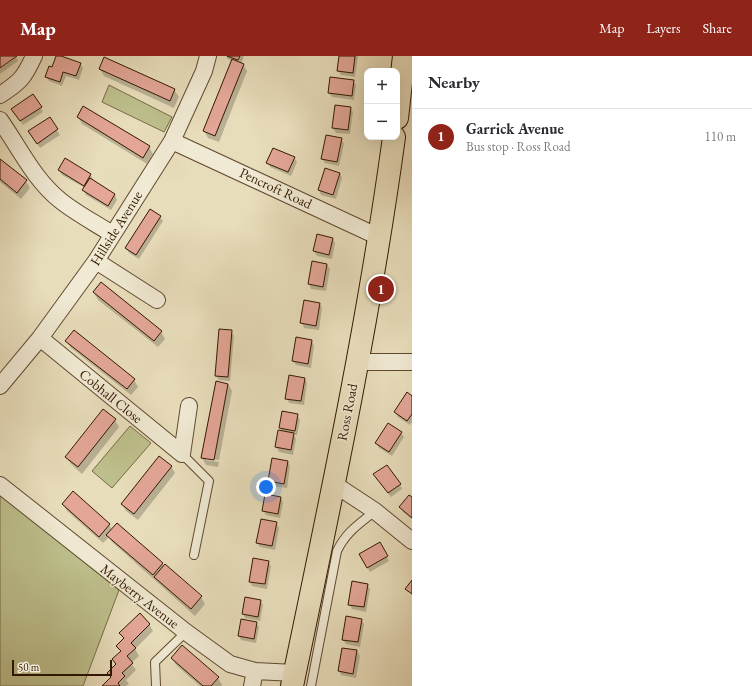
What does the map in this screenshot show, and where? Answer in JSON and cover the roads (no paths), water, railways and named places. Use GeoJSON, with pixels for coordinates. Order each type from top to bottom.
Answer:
{"type":"FeatureCollection","features":[{"type":"Feature","properties":{"kind":"highway"},"geometry":{"type":"LineString","coordinates":[[399,104],[404,56]]}},
{"type":"Feature","properties":{"kind":"highway","name":"Ross Road"},"geometry":{"type":"LineString","coordinates":[[300,682],[379,237],[394,140]]}},
{"type":"Feature","properties":{"kind":"street"},"geometry":{"type":"LineString","coordinates":[[0,95],[17,84],[27,72],[34,56]]}},
{"type":"Feature","properties":{"kind":"street","name":"Hillside Avenue"},"geometry":{"type":"LineString","coordinates":[[0,386],[40,338],[96,261],[172,141],[204,71],[208,56]]}},
{"type":"Feature","properties":{"kind":"street"},"geometry":{"type":"LineString","coordinates":[[0,120],[47,188],[61,201],[112,234]]}},
{"type":"Feature","properties":{"kind":"street","name":"Pencroft Road"},"geometry":{"type":"LineString","coordinates":[[172,141],[379,237]]}},
{"type":"Feature","properties":{"kind":"street"},"geometry":{"type":"LineString","coordinates":[[96,261],[157,300]]}},
{"type":"Feature","properties":{"kind":"street","name":"Cobhall Close"},"geometry":{"type":"LineString","coordinates":[[40,338],[182,454]]}},
{"type":"Feature","properties":{"kind":"street"},"geometry":{"type":"LineString","coordinates":[[357,362],[412,362]]}},
{"type":"Feature","properties":{"kind":"street"},"geometry":{"type":"LineString","coordinates":[[182,454],[189,406]]}},
{"type":"Feature","properties":{"kind":"street"},"geometry":{"type":"LineString","coordinates":[[334,484],[375,511],[412,541]]}},
{"type":"Feature","properties":{"kind":"street","name":"Mayberry Avenue"},"geometry":{"type":"LineString","coordinates":[[0,485],[186,632],[230,664],[254,678],[300,682]]}},
{"type":"Feature","properties":{"kind":"lane"},"geometry":{"type":"LineString","coordinates":[[182,454],[209,481],[194,555]]}},
{"type":"Feature","properties":{"kind":"lane"},"geometry":{"type":"LineString","coordinates":[[300,682],[337,551],[348,533],[375,511]]}},
{"type":"Feature","properties":{"kind":"lane"},"geometry":{"type":"LineString","coordinates":[[156,686],[155,662],[186,632]]}},
{"type":"Feature","properties":{"kind":"place","name":"Garrick Avenue"},"geometry":{"type":"Point","coordinates":[381,289]}}]}
